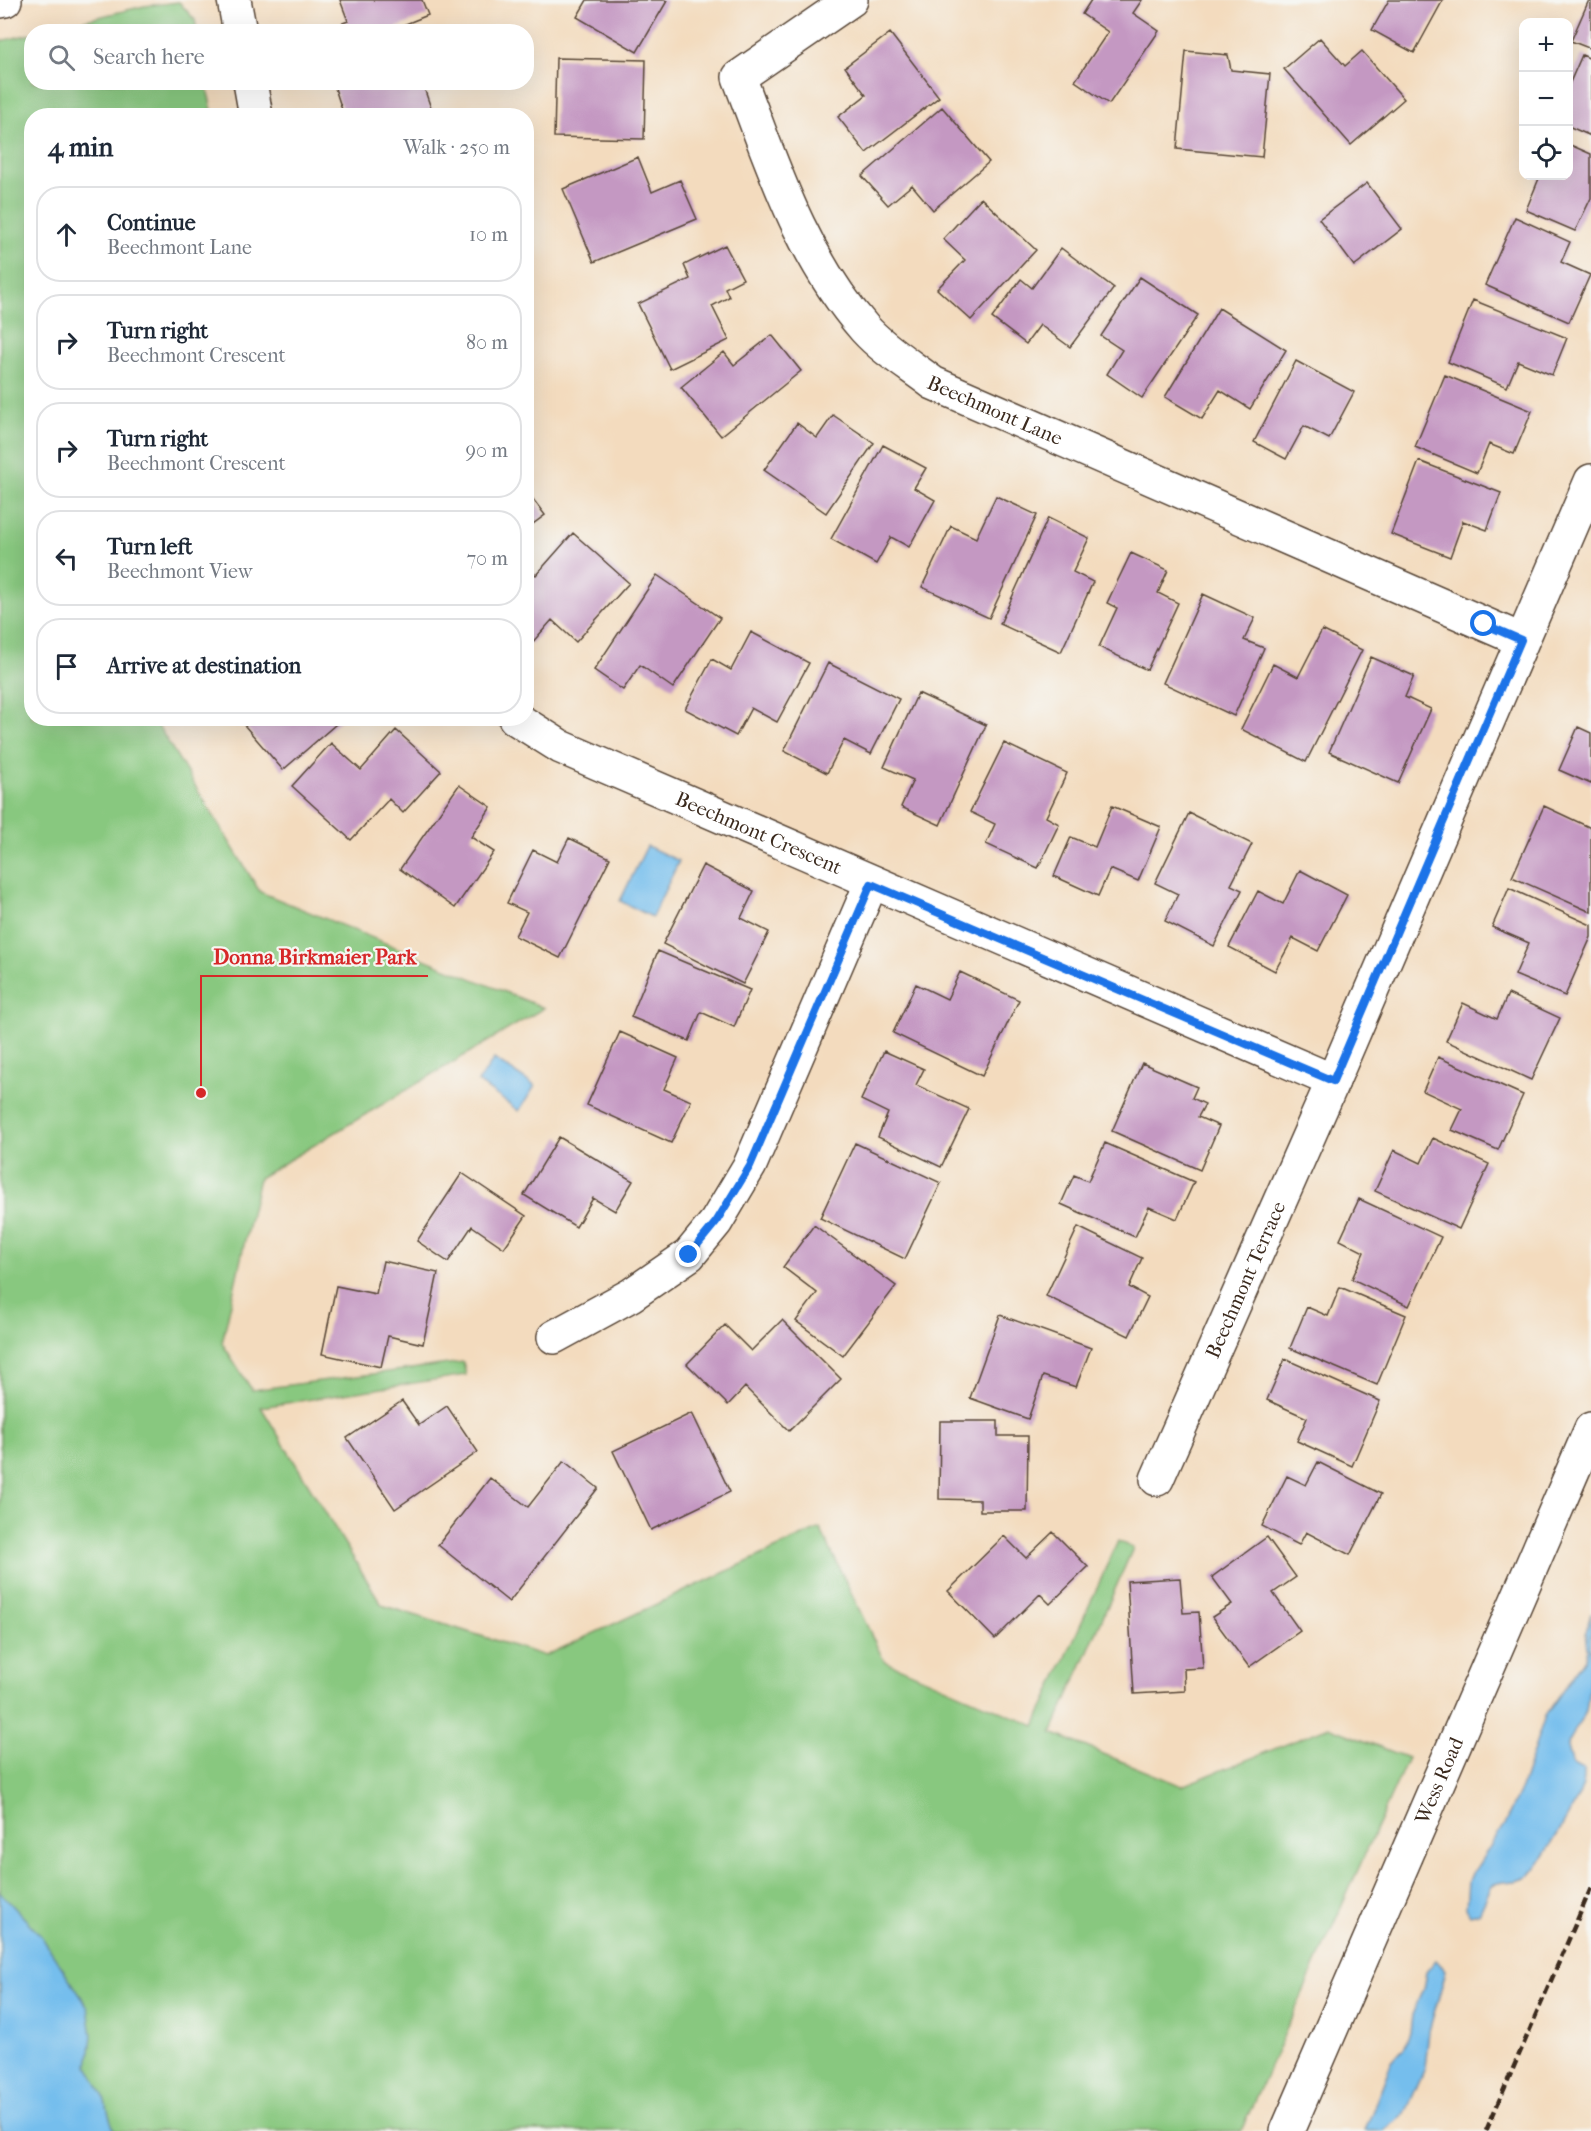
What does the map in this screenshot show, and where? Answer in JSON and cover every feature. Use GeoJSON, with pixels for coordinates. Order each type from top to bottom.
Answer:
{"type":"FeatureCollection","features":[{"type":"Feature","properties":{"kind":"street"},"geometry":{"type":"LineString","coordinates":[[0,1],[5,0]]}},
{"type":"Feature","properties":{"kind":"street"},"geometry":{"type":"LineString","coordinates":[[234,0],[238,24]]}},
{"type":"Feature","properties":{"kind":"street","name":"Beechmont Lane"},"geometry":{"type":"LineString","coordinates":[[851,0],[739,77],[788,205],[817,264],[866,330],[933,383],[1521,640]]}},
{"type":"Feature","properties":{"kind":"street"},"geometry":{"type":"LineString","coordinates":[[251,90],[255,108]]}},
{"type":"Feature","properties":{"kind":"street"},"geometry":{"type":"LineString","coordinates":[[1333,1081],[1591,481]]}},
{"type":"Feature","properties":{"kind":"street","name":"Beechmont Crescent"},"geometry":{"type":"LineString","coordinates":[[528,726],[561,747],[871,884],[1333,1081]]}},
{"type":"Feature","properties":{"kind":"street"},"geometry":{"type":"LineString","coordinates":[[554,1337],[631,1295],[689,1255],[716,1222],[750,1166],[871,884]]}},
{"type":"Feature","properties":{"kind":"street","name":"Beechmont Terrace"},"geometry":{"type":"LineString","coordinates":[[1157,1479],[1333,1081]]}},
{"type":"Feature","properties":{"kind":"street","name":"Wess Road"},"geometry":{"type":"LineString","coordinates":[[1287,2131],[1591,1429]]}},
{"type":"Feature","properties":{"kind":"green space"},"geometry":{"type":"Polygon","coordinates":[[[179,2],[195,20],[196,24],[70,24],[144,6],[179,2]]]}},
{"type":"Feature","properties":{"kind":"green space"},"geometry":{"type":"Polygon","coordinates":[[[24,36],[24,90],[208,90],[211,108],[24,108],[24,726],[158,726],[260,892],[544,1008],[259,1178],[222,1343],[252,1390],[463,1362],[466,1375],[261,1407],[382,1605],[545,1656],[820,1528],[884,1661],[1035,1726],[1118,1541],[1133,1548],[1052,1733],[1182,1786],[1329,1727],[1408,1758],[1241,2131],[0,2131],[0,41],[24,36]]]}},
{"type":"Feature","properties":{"kind":"water"},"geometry":{"type":"Polygon","coordinates":[[[647,846],[679,861],[652,917],[620,901],[647,846]]]}},
{"type":"Feature","properties":{"kind":"water"},"geometry":{"type":"Polygon","coordinates":[[[494,1059],[535,1086],[519,1111],[478,1082],[494,1059]]]}},
{"type":"Feature","properties":{"kind":"water"},"geometry":{"type":"Polygon","coordinates":[[[1591,1612],[1590,1675],[1586,1711],[1567,1744],[1573,1765],[1584,1771],[1583,1785],[1558,1833],[1533,1871],[1523,1879],[1492,1885],[1479,1913],[1470,1915],[1466,1908],[1468,1881],[1505,1823],[1521,1788],[1545,1716],[1584,1660],[1588,1649],[1586,1632],[1591,1612]]]}},
{"type":"Feature","properties":{"kind":"water"},"geometry":{"type":"Polygon","coordinates":[[[0,1892],[41,1936],[88,2007],[92,2036],[88,2066],[103,2095],[114,2131],[0,2131],[0,1892]]]}},
{"type":"Feature","properties":{"kind":"water"},"geometry":{"type":"Polygon","coordinates":[[[1436,1960],[1446,1971],[1429,2031],[1425,2068],[1405,2114],[1383,2131],[1365,2131],[1391,2063],[1404,2048],[1410,2033],[1412,2015],[1423,1989],[1426,1972],[1436,1960]]]}},
{"type":"Feature","properties":{"kind":"building"},"geometry":{"type":"Polygon","coordinates":[[[340,0],[422,0],[428,15],[406,24],[340,24],[348,21],[340,0]]]}},
{"type":"Feature","properties":{"kind":"building"},"geometry":{"type":"Polygon","coordinates":[[[587,0],[667,1],[637,52],[577,17],[587,0]]]}},
{"type":"Feature","properties":{"kind":"building"},"geometry":{"type":"Polygon","coordinates":[[[1091,0],[1142,0],[1133,13],[1159,31],[1109,104],[1075,81],[1108,32],[1082,14],[1091,0]]]}},
{"type":"Feature","properties":{"kind":"building"},"geometry":{"type":"Polygon","coordinates":[[[1389,0],[1443,0],[1414,53],[1372,30],[1389,0]]]}},
{"type":"Feature","properties":{"kind":"building"},"geometry":{"type":"Polygon","coordinates":[[[1591,0],[1591,49],[1573,42],[1573,36],[1591,0]]]}},
{"type":"Feature","properties":{"kind":"building"},"geometry":{"type":"Polygon","coordinates":[[[890,33],[939,97],[866,153],[838,117],[866,95],[845,67],[890,33]]]}},
{"type":"Feature","properties":{"kind":"building"},"geometry":{"type":"Polygon","coordinates":[[[1320,38],[1345,66],[1362,51],[1404,99],[1351,145],[1284,69],[1320,38]]]}},
{"type":"Feature","properties":{"kind":"building"},"geometry":{"type":"Polygon","coordinates":[[[1186,51],[1228,55],[1231,70],[1270,74],[1262,157],[1177,149],[1186,51]]]}},
{"type":"Feature","properties":{"kind":"building"},"geometry":{"type":"Polygon","coordinates":[[[1582,55],[1591,59],[1591,136],[1573,128],[1573,76],[1582,55]]]}},
{"type":"Feature","properties":{"kind":"building"},"geometry":{"type":"Polygon","coordinates":[[[556,58],[646,60],[644,139],[554,137],[556,58]]]}},
{"type":"Feature","properties":{"kind":"building"},"geometry":{"type":"Polygon","coordinates":[[[336,90],[425,90],[431,108],[341,108],[336,90]]]}},
{"type":"Feature","properties":{"kind":"building"},"geometry":{"type":"Polygon","coordinates":[[[942,107],[989,162],[933,210],[912,185],[888,205],[862,176],[942,107]]]}},
{"type":"Feature","properties":{"kind":"building"},"geometry":{"type":"Polygon","coordinates":[[[1573,146],[1591,154],[1591,198],[1575,231],[1526,210],[1538,180],[1573,180],[1573,146]]]}},
{"type":"Feature","properties":{"kind":"building"},"geometry":{"type":"Polygon","coordinates":[[[638,157],[652,192],[680,180],[697,219],[594,262],[563,189],[638,157]]]}},
{"type":"Feature","properties":{"kind":"building"},"geometry":{"type":"Polygon","coordinates":[[[1367,183],[1402,229],[1354,266],[1319,219],[1367,183]]]}},
{"type":"Feature","properties":{"kind":"building"},"geometry":{"type":"Polygon","coordinates":[[[981,198],[1036,250],[971,320],[937,289],[965,260],[943,239],[981,198]]]}},
{"type":"Feature","properties":{"kind":"building"},"geometry":{"type":"Polygon","coordinates":[[[1515,217],[1570,242],[1561,262],[1590,275],[1569,322],[1485,285],[1515,217]]]}},
{"type":"Feature","properties":{"kind":"building"},"geometry":{"type":"Polygon","coordinates":[[[725,245],[743,279],[725,288],[729,297],[712,306],[729,340],[670,369],[638,304],[690,279],[684,265],[725,245]]]}},
{"type":"Feature","properties":{"kind":"building"},"geometry":{"type":"Polygon","coordinates":[[[1061,248],[1114,288],[1070,347],[1040,325],[1026,344],[992,318],[1021,279],[1032,288],[1061,248]]]}},
{"type":"Feature","properties":{"kind":"building"},"geometry":{"type":"Polygon","coordinates":[[[1140,277],[1198,315],[1142,398],[1107,374],[1122,350],[1101,336],[1140,277]]]}},
{"type":"Feature","properties":{"kind":"building"},"geometry":{"type":"Polygon","coordinates":[[[1473,300],[1567,338],[1552,375],[1518,361],[1507,387],[1448,362],[1473,300]]]}},
{"type":"Feature","properties":{"kind":"building"},"geometry":{"type":"Polygon","coordinates":[[[1219,308],[1286,350],[1250,409],[1220,390],[1202,419],[1165,397],[1219,308]]]}},
{"type":"Feature","properties":{"kind":"building"},"geometry":{"type":"Polygon","coordinates":[[[772,335],[801,371],[721,436],[681,387],[724,352],[734,365],[772,335]]]}},
{"type":"Feature","properties":{"kind":"building"},"geometry":{"type":"Polygon","coordinates":[[[1296,361],[1354,392],[1329,439],[1304,426],[1286,459],[1254,442],[1296,361]]]}},
{"type":"Feature","properties":{"kind":"building"},"geometry":{"type":"Polygon","coordinates":[[[1445,375],[1532,411],[1514,454],[1489,444],[1477,473],[1415,447],[1445,375]]]}},
{"type":"Feature","properties":{"kind":"building"},"geometry":{"type":"Polygon","coordinates":[[[833,415],[874,443],[826,513],[764,470],[797,423],[817,438],[833,415]]]}},
{"type":"Feature","properties":{"kind":"building"},"geometry":{"type":"Polygon","coordinates":[[[883,445],[926,468],[914,488],[935,500],[909,547],[891,537],[876,564],[831,539],[883,445]]]}},
{"type":"Feature","properties":{"kind":"building"},"geometry":{"type":"Polygon","coordinates":[[[1419,461],[1501,493],[1487,530],[1463,521],[1450,557],[1391,534],[1419,461]]]}},
{"type":"Feature","properties":{"kind":"building"},"geometry":{"type":"Polygon","coordinates":[[[996,496],[1037,515],[989,618],[922,587],[951,526],[976,538],[996,496]]]}},
{"type":"Feature","properties":{"kind":"building"},"geometry":{"type":"Polygon","coordinates":[[[534,501],[545,515],[534,523],[534,501]]]}},
{"type":"Feature","properties":{"kind":"building"},"geometry":{"type":"Polygon","coordinates":[[[1048,518],[1089,538],[1073,572],[1093,582],[1061,652],[1000,624],[1048,518]]]}},
{"type":"Feature","properties":{"kind":"building"},"geometry":{"type":"Polygon","coordinates":[[[573,533],[629,583],[576,642],[552,620],[534,641],[534,573],[536,575],[573,533]]]}},
{"type":"Feature","properties":{"kind":"building"},"geometry":{"type":"Polygon","coordinates":[[[1131,553],[1168,570],[1158,593],[1178,603],[1147,670],[1099,647],[1117,608],[1107,603],[1131,553]]]}},
{"type":"Feature","properties":{"kind":"building"},"geometry":{"type":"Polygon","coordinates":[[[657,575],[720,618],[673,688],[640,665],[623,690],[594,670],[657,575]]]}},
{"type":"Feature","properties":{"kind":"building"},"geometry":{"type":"Polygon","coordinates":[[[1203,594],[1255,618],[1244,640],[1264,648],[1234,716],[1163,683],[1203,594]]]}},
{"type":"Feature","properties":{"kind":"building"},"geometry":{"type":"Polygon","coordinates":[[[1322,630],[1362,650],[1306,762],[1241,729],[1273,664],[1298,677],[1322,630]]]}},
{"type":"Feature","properties":{"kind":"building"},"geometry":{"type":"Polygon","coordinates":[[[751,632],[809,663],[777,722],[751,708],[736,736],[685,709],[712,659],[731,670],[751,632]]]}},
{"type":"Feature","properties":{"kind":"building"},"geometry":{"type":"Polygon","coordinates":[[[1371,657],[1414,676],[1405,697],[1431,709],[1398,783],[1329,752],[1371,657]]]}},
{"type":"Feature","properties":{"kind":"building"},"geometry":{"type":"Polygon","coordinates":[[[828,663],[899,699],[871,754],[844,740],[827,773],[784,751],[828,663]]]}},
{"type":"Feature","properties":{"kind":"building"},"geometry":{"type":"Polygon","coordinates":[[[918,693],[986,725],[940,825],[901,807],[913,780],[884,767],[918,693]]]}},
{"type":"Feature","properties":{"kind":"building"},"geometry":{"type":"Polygon","coordinates":[[[245,726],[334,726],[283,770],[245,726]]]}},
{"type":"Feature","properties":{"kind":"building"},"geometry":{"type":"Polygon","coordinates":[[[1578,727],[1591,733],[1591,784],[1559,770],[1578,727]]]}},
{"type":"Feature","properties":{"kind":"building"},"geometry":{"type":"Polygon","coordinates":[[[396,730],[441,771],[403,813],[389,799],[351,840],[292,786],[331,743],[361,770],[396,730]]]}},
{"type":"Feature","properties":{"kind":"building"},"geometry":{"type":"Polygon","coordinates":[[[1004,743],[1067,773],[1046,817],[1059,824],[1038,868],[986,844],[995,824],[970,812],[1004,743]]]}},
{"type":"Feature","properties":{"kind":"building"},"geometry":{"type":"Polygon","coordinates":[[[459,785],[491,807],[471,837],[494,852],[455,908],[400,869],[459,785]]]}},
{"type":"Feature","properties":{"kind":"building"},"geometry":{"type":"Polygon","coordinates":[[[1112,806],[1161,827],[1138,881],[1110,869],[1098,896],[1054,876],[1071,837],[1095,847],[1112,806]]]}},
{"type":"Feature","properties":{"kind":"building"},"geometry":{"type":"Polygon","coordinates":[[[1544,806],[1591,828],[1591,912],[1512,877],[1544,806]]]}},
{"type":"Feature","properties":{"kind":"building"},"geometry":{"type":"Polygon","coordinates":[[[1189,813],[1252,844],[1231,885],[1242,890],[1214,946],[1165,921],[1178,894],[1155,883],[1189,813]]]}},
{"type":"Feature","properties":{"kind":"building"},"geometry":{"type":"Polygon","coordinates":[[[569,838],[610,858],[560,958],[515,936],[527,912],[507,903],[533,850],[557,862],[569,838]]]}},
{"type":"Feature","properties":{"kind":"building"},"geometry":{"type":"Polygon","coordinates":[[[703,865],[754,891],[741,918],[769,932],[743,984],[663,944],[703,865]]]}},
{"type":"Feature","properties":{"kind":"building"},"geometry":{"type":"Polygon","coordinates":[[[1300,870],[1347,895],[1318,951],[1293,938],[1275,971],[1229,947],[1258,891],[1283,904],[1300,870]]]}},
{"type":"Feature","properties":{"kind":"building"},"geometry":{"type":"Polygon","coordinates":[[[1509,888],[1591,925],[1591,937],[1565,996],[1515,975],[1529,943],[1492,927],[1509,888]]]}},
{"type":"Feature","properties":{"kind":"building"},"geometry":{"type":"Polygon","coordinates":[[[658,951],[750,990],[734,1027],[701,1012],[689,1041],[631,1017],[658,951]]]}},
{"type":"Feature","properties":{"kind":"building"},"geometry":{"type":"Polygon","coordinates":[[[960,972],[1019,1000],[982,1076],[893,1033],[916,984],[947,999],[960,972]]]}},
{"type":"Feature","properties":{"kind":"building"},"geometry":{"type":"Polygon","coordinates":[[[1508,994],[1560,1018],[1531,1080],[1446,1041],[1463,1003],[1497,1019],[1508,994]]]}},
{"type":"Feature","properties":{"kind":"building"},"geometry":{"type":"Polygon","coordinates":[[[620,1032],[678,1058],[664,1089],[691,1101],[671,1143],[587,1105],[620,1032]]]}},
{"type":"Feature","properties":{"kind":"building"},"geometry":{"type":"Polygon","coordinates":[[[884,1051],[924,1069],[916,1085],[969,1109],[941,1167],[878,1137],[888,1113],[861,1100],[884,1051]]]}},
{"type":"Feature","properties":{"kind":"building"},"geometry":{"type":"Polygon","coordinates":[[[1438,1057],[1523,1095],[1498,1150],[1452,1130],[1462,1109],[1423,1091],[1438,1057]]]}},
{"type":"Feature","properties":{"kind":"building"},"geometry":{"type":"Polygon","coordinates":[[[1142,1063],[1197,1087],[1192,1098],[1205,1104],[1198,1117],[1219,1126],[1200,1170],[1112,1131],[1142,1063]]]}},
{"type":"Feature","properties":{"kind":"building"},"geometry":{"type":"Polygon","coordinates":[[[559,1137],[633,1181],[615,1211],[593,1198],[576,1227],[524,1195],[559,1137]]]}},
{"type":"Feature","properties":{"kind":"building"},"geometry":{"type":"Polygon","coordinates":[[[1433,1138],[1489,1164],[1459,1229],[1375,1191],[1394,1150],[1421,1163],[1433,1138]]]}},
{"type":"Feature","properties":{"kind":"building"},"geometry":{"type":"Polygon","coordinates":[[[855,1143],[941,1183],[905,1259],[820,1218],[855,1143]]]}},
{"type":"Feature","properties":{"kind":"building"},"geometry":{"type":"Polygon","coordinates":[[[1105,1143],[1194,1182],[1177,1219],[1149,1207],[1135,1237],[1061,1204],[1074,1175],[1088,1181],[1105,1143]]]}},
{"type":"Feature","properties":{"kind":"building"},"geometry":{"type":"Polygon","coordinates":[[[462,1173],[526,1216],[504,1248],[472,1226],[448,1262],[417,1241],[462,1173]]]}},
{"type":"Feature","properties":{"kind":"building"},"geometry":{"type":"Polygon","coordinates":[[[1359,1199],[1441,1237],[1409,1306],[1352,1279],[1364,1252],[1340,1240],[1359,1199]]]}},
{"type":"Feature","properties":{"kind":"building"},"geometry":{"type":"Polygon","coordinates":[[[814,1225],[896,1286],[843,1356],[796,1321],[817,1293],[783,1267],[814,1225]]]}},
{"type":"Feature","properties":{"kind":"building"},"geometry":{"type":"Polygon","coordinates":[[[1078,1227],[1142,1258],[1129,1287],[1148,1297],[1129,1336],[1046,1296],[1078,1227]]]}},
{"type":"Feature","properties":{"kind":"building"},"geometry":{"type":"Polygon","coordinates":[[[383,1261],[438,1273],[423,1344],[388,1336],[381,1367],[322,1354],[336,1286],[376,1294],[383,1261]]]}},
{"type":"Feature","properties":{"kind":"building"},"geometry":{"type":"Polygon","coordinates":[[[1340,1287],[1406,1315],[1377,1385],[1290,1348],[1307,1307],[1328,1316],[1340,1287]]]}},
{"type":"Feature","properties":{"kind":"building"},"geometry":{"type":"Polygon","coordinates":[[[1000,1315],[1091,1348],[1076,1387],[1043,1376],[1028,1419],[970,1398],[1000,1315]]]}},
{"type":"Feature","properties":{"kind":"building"},"geometry":{"type":"Polygon","coordinates":[[[782,1320],[841,1379],[789,1431],[745,1387],[728,1405],[687,1364],[725,1325],[751,1351],[782,1320]]]}},
{"type":"Feature","properties":{"kind":"building"},"geometry":{"type":"Polygon","coordinates":[[[1285,1359],[1380,1401],[1352,1466],[1297,1441],[1307,1418],[1267,1400],[1285,1359]]]}},
{"type":"Feature","properties":{"kind":"building"},"geometry":{"type":"Polygon","coordinates":[[[402,1401],[419,1425],[447,1406],[478,1452],[395,1509],[347,1438],[402,1401]]]}},
{"type":"Feature","properties":{"kind":"building"},"geometry":{"type":"Polygon","coordinates":[[[692,1413],[730,1492],[651,1530],[613,1451],[692,1413]]]}},
{"type":"Feature","properties":{"kind":"building"},"geometry":{"type":"Polygon","coordinates":[[[940,1421],[998,1421],[998,1436],[1028,1436],[1027,1511],[980,1511],[980,1500],[939,1499],[940,1421]]]}},
{"type":"Feature","properties":{"kind":"building"},"geometry":{"type":"Polygon","coordinates":[[[564,1461],[598,1488],[509,1602],[438,1545],[490,1478],[528,1507],[564,1461]]]}},
{"type":"Feature","properties":{"kind":"building"},"geometry":{"type":"Polygon","coordinates":[[[1318,1462],[1381,1494],[1350,1555],[1306,1532],[1299,1545],[1262,1526],[1287,1476],[1306,1485],[1318,1462]]]}},
{"type":"Feature","properties":{"kind":"building"},"geometry":{"type":"Polygon","coordinates":[[[1053,1532],[1088,1567],[1050,1604],[1040,1594],[995,1639],[948,1591],[1004,1536],[1026,1558],[1053,1532]]]}},
{"type":"Feature","properties":{"kind":"building"},"geometry":{"type":"Polygon","coordinates":[[[1267,1537],[1296,1577],[1273,1593],[1300,1631],[1249,1667],[1212,1617],[1232,1604],[1212,1577],[1267,1537]]]}},
{"type":"Feature","properties":{"kind":"building"},"geometry":{"type":"Polygon","coordinates":[[[1180,1578],[1183,1613],[1199,1612],[1203,1668],[1184,1669],[1185,1691],[1134,1694],[1127,1581],[1180,1578]]]}},
{"type":"Feature","properties":{"kind":"railway"},"geometry":{"type":"LineString","coordinates":[[1486,2131],[1591,1888]]}},
{"type":"Feature","properties":{"kind":"place","name":"Donna Birkmaier Park"},"geometry":{"type":"Point","coordinates":[201,1093]}},
{"type":"Feature","properties":{"kind":"route"},"geometry":{"type":"LineString","coordinates":[[689,1255],[716,1222],[750,1166],[871,884],[1333,1081],[1521,640],[1484,624]]}}]}
